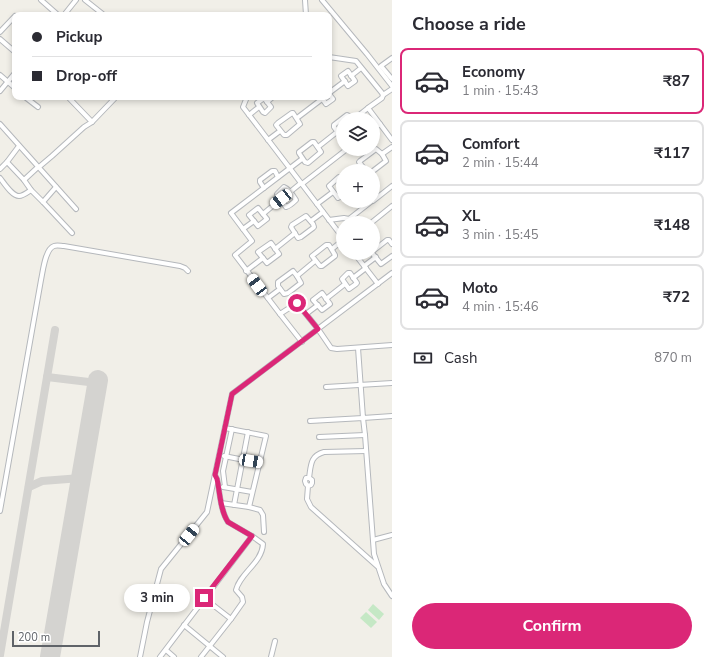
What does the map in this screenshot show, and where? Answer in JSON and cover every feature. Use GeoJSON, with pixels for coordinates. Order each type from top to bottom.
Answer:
{"type":"FeatureCollection","features":[{"type":"Feature","properties":{"kind":"street"},"geometry":{"type":"LineString","coordinates":[[41,0],[55,12]]}},
{"type":"Feature","properties":{"kind":"street"},"geometry":{"type":"LineString","coordinates":[[66,12],[76,0]]}},
{"type":"Feature","properties":{"kind":"street"},"geometry":{"type":"LineString","coordinates":[[85,0],[100,12]]}},
{"type":"Feature","properties":{"kind":"street"},"geometry":{"type":"LineString","coordinates":[[305,0],[306,12]]}},
{"type":"Feature","properties":{"kind":"street"},"geometry":{"type":"LineString","coordinates":[[322,0],[367,54],[392,88],[383,95],[382,98],[363,112]]}},
{"type":"Feature","properties":{"kind":"street"},"geometry":{"type":"LineString","coordinates":[[0,32],[12,19]]}},
{"type":"Feature","properties":{"kind":"street"},"geometry":{"type":"LineString","coordinates":[[0,39],[12,49]]}},
{"type":"Feature","properties":{"kind":"street"},"geometry":{"type":"LineString","coordinates":[[332,57],[356,61],[383,95]]}},
{"type":"Feature","properties":{"kind":"street"},"geometry":{"type":"LineString","coordinates":[[392,58],[381,66],[392,80]]}},
{"type":"Feature","properties":{"kind":"street"},"geometry":{"type":"LineString","coordinates":[[352,76],[361,68]]}},
{"type":"Feature","properties":{"kind":"street"},"geometry":{"type":"LineString","coordinates":[[348,71],[352,76],[355,81],[348,86],[341,76],[348,71]]}},
{"type":"Feature","properties":{"kind":"street"},"geometry":{"type":"LineString","coordinates":[[0,75],[12,85]]}},
{"type":"Feature","properties":{"kind":"street"},"geometry":{"type":"LineString","coordinates":[[0,91],[12,77]]}},
{"type":"Feature","properties":{"kind":"street"},"geometry":{"type":"LineString","coordinates":[[332,92],[345,81]]}},
{"type":"Feature","properties":{"kind":"street"},"geometry":{"type":"LineString","coordinates":[[29,100],[38,108]]}},
{"type":"Feature","properties":{"kind":"street"},"geometry":{"type":"LineString","coordinates":[[71,100],[92,122]]}},
{"type":"Feature","properties":{"kind":"street"},"geometry":{"type":"LineString","coordinates":[[24,180],[84,127],[92,122],[113,100]]}},
{"type":"Feature","properties":{"kind":"street"},"geometry":{"type":"LineString","coordinates":[[246,100],[243,107],[336,230]]}},
{"type":"Feature","properties":{"kind":"street"},"geometry":{"type":"LineString","coordinates":[[261,100],[257,103],[263,113],[271,108],[267,102],[269,100]]}},
{"type":"Feature","properties":{"kind":"street"},"geometry":{"type":"LineString","coordinates":[[297,118],[319,100]]}},
{"type":"Feature","properties":{"kind":"street"},"geometry":{"type":"LineString","coordinates":[[323,100],[326,104],[331,100]]}},
{"type":"Feature","properties":{"kind":"street"},"geometry":{"type":"LineString","coordinates":[[249,115],[259,107]]}},
{"type":"Feature","properties":{"kind":"street"},"geometry":{"type":"LineString","coordinates":[[368,108],[371,112]]}},
{"type":"Feature","properties":{"kind":"street"},"geometry":{"type":"LineString","coordinates":[[293,113],[300,123],[299,126],[286,136],[284,136],[280,131],[277,126],[278,123],[293,113]]}},
{"type":"Feature","properties":{"kind":"street"},"geometry":{"type":"LineString","coordinates":[[0,124],[76,209]]}},
{"type":"Feature","properties":{"kind":"street"},"geometry":{"type":"LineString","coordinates":[[380,124],[392,140]]}},
{"type":"Feature","properties":{"kind":"street"},"geometry":{"type":"LineString","coordinates":[[268,140],[280,131]]}},
{"type":"Feature","properties":{"kind":"street"},"geometry":{"type":"LineString","coordinates":[[318,147],[336,133]]}},
{"type":"Feature","properties":{"kind":"street"},"geometry":{"type":"LineString","coordinates":[[312,142],[314,142],[321,151],[308,163],[302,158],[299,152],[312,142]]}},
{"type":"Feature","properties":{"kind":"street"},"geometry":{"type":"LineString","coordinates":[[0,169],[19,146]]}},
{"type":"Feature","properties":{"kind":"street"},"geometry":{"type":"LineString","coordinates":[[382,154],[392,147]]}},
{"type":"Feature","properties":{"kind":"street"},"geometry":{"type":"LineString","coordinates":[[360,164],[360,161],[375,149],[378,149],[386,161],[380,166]]}},
{"type":"Feature","properties":{"kind":"street"},"geometry":{"type":"LineString","coordinates":[[290,192],[339,156]]}},
{"type":"Feature","properties":{"kind":"street"},"geometry":{"type":"LineString","coordinates":[[302,158],[231,213],[252,240],[235,256],[302,342]]}},
{"type":"Feature","properties":{"kind":"street"},"geometry":{"type":"LineString","coordinates":[[7,162],[31,190],[72,233]]}},
{"type":"Feature","properties":{"kind":"street"},"geometry":{"type":"LineString","coordinates":[[264,188],[260,180],[272,171],[275,171],[278,177]]}},
{"type":"Feature","properties":{"kind":"street"},"geometry":{"type":"LineString","coordinates":[[0,178],[13,194],[19,196],[31,190]]}},
{"type":"Feature","properties":{"kind":"street"},"geometry":{"type":"LineString","coordinates":[[336,180],[329,185],[336,196]]}},
{"type":"Feature","properties":{"kind":"street"},"geometry":{"type":"LineString","coordinates":[[380,195],[392,186]]}},
{"type":"Feature","properties":{"kind":"street"},"geometry":{"type":"LineString","coordinates":[[43,202],[56,187]]}},
{"type":"Feature","properties":{"kind":"street"},"geometry":{"type":"LineString","coordinates":[[284,187],[290,192],[296,200],[286,207],[277,194],[284,187]]}},
{"type":"Feature","properties":{"kind":"street"},"geometry":{"type":"LineString","coordinates":[[317,204],[333,192]]}},
{"type":"Feature","properties":{"kind":"street"},"geometry":{"type":"LineString","coordinates":[[263,214],[281,199]]}},
{"type":"Feature","properties":{"kind":"street"},"geometry":{"type":"LineString","coordinates":[[379,216],[392,206]]}},
{"type":"Feature","properties":{"kind":"street"},"geometry":{"type":"LineString","coordinates":[[258,208],[267,219],[258,226],[254,220],[249,214],[258,208]]}},
{"type":"Feature","properties":{"kind":"street"},"geometry":{"type":"LineString","coordinates":[[355,216],[365,208]]}},
{"type":"Feature","properties":{"kind":"street"},"geometry":{"type":"LineString","coordinates":[[311,221],[323,212]]}},
{"type":"Feature","properties":{"kind":"street"},"geometry":{"type":"LineString","coordinates":[[306,216],[314,227],[299,238],[295,233],[291,227],[292,225],[306,216]]}},
{"type":"Feature","properties":{"kind":"street"},"geometry":{"type":"LineString","coordinates":[[329,220],[336,219]]}},
{"type":"Feature","properties":{"kind":"street"},"geometry":{"type":"LineString","coordinates":[[244,229],[254,220]]}},
{"type":"Feature","properties":{"kind":"street"},"geometry":{"type":"LineString","coordinates":[[275,249],[295,233]]}},
{"type":"Feature","properties":{"kind":"street"},"geometry":{"type":"LineString","coordinates":[[380,246],[387,240],[389,240],[392,244]]}},
{"type":"Feature","properties":{"kind":"street"},"geometry":{"type":"LineString","coordinates":[[271,243],[279,254],[267,263],[263,258],[258,252],[271,243]]}},
{"type":"Feature","properties":{"kind":"street"},"geometry":{"type":"LineString","coordinates":[[326,245],[329,245],[332,249],[336,255],[320,266],[315,261],[313,255],[326,245]]}},
{"type":"Feature","properties":{"kind":"street"},"geometry":{"type":"LineString","coordinates":[[332,249],[336,245]]}},
{"type":"Feature","properties":{"kind":"street"},"geometry":{"type":"LineString","coordinates":[[0,511],[41,280],[48,251],[53,246],[64,246],[180,266],[188,271]]}},
{"type":"Feature","properties":{"kind":"street"},"geometry":{"type":"LineString","coordinates":[[378,260],[382,264],[392,256]]}},
{"type":"Feature","properties":{"kind":"street"},"geometry":{"type":"LineString","coordinates":[[246,271],[263,258]]}},
{"type":"Feature","properties":{"kind":"street"},"geometry":{"type":"LineString","coordinates":[[360,260],[378,284]]}},
{"type":"Feature","properties":{"kind":"street"},"geometry":{"type":"LineString","coordinates":[[353,278],[373,260]]}},
{"type":"Feature","properties":{"kind":"street"},"geometry":{"type":"LineString","coordinates":[[297,276],[315,261]]}},
{"type":"Feature","properties":{"kind":"street"},"geometry":{"type":"LineString","coordinates":[[293,271],[297,276],[301,282],[300,284],[285,294],[278,286],[279,281],[293,271]]}},
{"type":"Feature","properties":{"kind":"street"},"geometry":{"type":"LineString","coordinates":[[349,273],[353,278],[356,284],[350,289],[342,278],[349,273]]}},
{"type":"Feature","properties":{"kind":"street"},"geometry":{"type":"LineString","coordinates":[[140,657],[147,622],[162,569],[207,512],[232,394],[392,273]]}},
{"type":"Feature","properties":{"kind":"street"},"geometry":{"type":"LineString","coordinates":[[326,299],[345,284]]}},
{"type":"Feature","properties":{"kind":"street"},"geometry":{"type":"LineString","coordinates":[[268,298],[280,289]]}},
{"type":"Feature","properties":{"kind":"street"},"geometry":{"type":"LineString","coordinates":[[322,293],[326,299],[330,304],[322,310],[313,300],[322,293]]}},
{"type":"Feature","properties":{"kind":"street"},"geometry":{"type":"LineString","coordinates":[[280,314],[297,303],[332,349],[392,346]]}},
{"type":"Feature","properties":{"kind":"street"},"geometry":{"type":"LineString","coordinates":[[306,314],[318,305]]}},
{"type":"Feature","properties":{"kind":"street"},"geometry":{"type":"LineString","coordinates":[[358,348],[362,418],[365,435],[374,554],[384,584],[392,596]]}},
{"type":"Feature","properties":{"kind":"street"},"geometry":{"type":"LineString","coordinates":[[326,388],[392,383]]}},
{"type":"Feature","properties":{"kind":"street"},"geometry":{"type":"LineString","coordinates":[[310,421],[392,416]]}},
{"type":"Feature","properties":{"kind":"street"},"geometry":{"type":"LineString","coordinates":[[225,428],[266,436],[249,507]]}},
{"type":"Feature","properties":{"kind":"street"},"geometry":{"type":"LineString","coordinates":[[226,488],[223,472],[232,429]]}},
{"type":"Feature","properties":{"kind":"street"},"geometry":{"type":"LineString","coordinates":[[234,505],[248,432]]}},
{"type":"Feature","properties":{"kind":"street"},"geometry":{"type":"LineString","coordinates":[[319,437],[365,435]]}},
{"type":"Feature","properties":{"kind":"street"},"geometry":{"type":"LineString","coordinates":[[366,451],[324,452],[319,454],[312,460],[309,478],[306,478],[305,483],[308,486],[307,499],[311,507],[378,567]]}},
{"type":"Feature","properties":{"kind":"street"},"geometry":{"type":"LineString","coordinates":[[219,455],[259,463]]}},
{"type":"Feature","properties":{"kind":"street"},"geometry":{"type":"LineString","coordinates":[[201,657],[231,619],[242,602],[242,597],[236,590],[237,585],[256,562],[263,547],[263,544],[228,522],[225,518],[215,475]]}},
{"type":"Feature","properties":{"kind":"street"},"geometry":{"type":"LineString","coordinates":[[219,487],[252,492]]}},
{"type":"Feature","properties":{"kind":"street"},"geometry":{"type":"LineString","coordinates":[[221,503],[260,510],[264,521],[264,532]]}},
{"type":"Feature","properties":{"kind":"street"},"geometry":{"type":"LineString","coordinates":[[373,540],[392,535]]}},
{"type":"Feature","properties":{"kind":"street"},"geometry":{"type":"LineString","coordinates":[[160,657],[252,536]]}},
{"type":"Feature","properties":{"kind":"street"},"geometry":{"type":"LineString","coordinates":[[204,598],[231,619]]}},
{"type":"Feature","properties":{"kind":"street"},"geometry":{"type":"LineString","coordinates":[[184,626],[223,657]]}},
{"type":"Feature","properties":{"kind":"street"},"geometry":{"type":"LineString","coordinates":[[271,657],[275,641]]}},
{"type":"Feature","properties":{"kind":"street"},"geometry":{"type":"LineString","coordinates":[[166,650],[174,657]]}},
{"type":"Feature","properties":{"kind":"green space"},"geometry":{"type":"Polygon","coordinates":[[[373,604],[384,614],[379,620],[368,610],[373,604]]]}},
{"type":"Feature","properties":{"kind":"green space"},"geometry":{"type":"Polygon","coordinates":[[[366,612],[377,622],[371,628],[360,618],[366,612]]]}},
{"type":"Feature","properties":{"kind":"taxiway"},"geometry":{"type":"LineString","coordinates":[[0,655],[55,330]]}},
{"type":"Feature","properties":{"kind":"taxiway"},"geometry":{"type":"LineString","coordinates":[[47,377],[97,383]]}},
{"type":"Feature","properties":{"kind":"taxiway"},"geometry":{"type":"LineString","coordinates":[[29,487],[42,481],[81,478]]}},
{"type":"Feature","properties":{"kind":"runway"},"geometry":{"type":"LineString","coordinates":[[50,657],[98,380]]}},
{"type":"Feature","properties":{"kind":"route"},"geometry":{"type":"LineString","coordinates":[[204,598],[252,536],[228,522],[225,518],[215,475],[232,394],[318,329],[297,303]]}}]}
